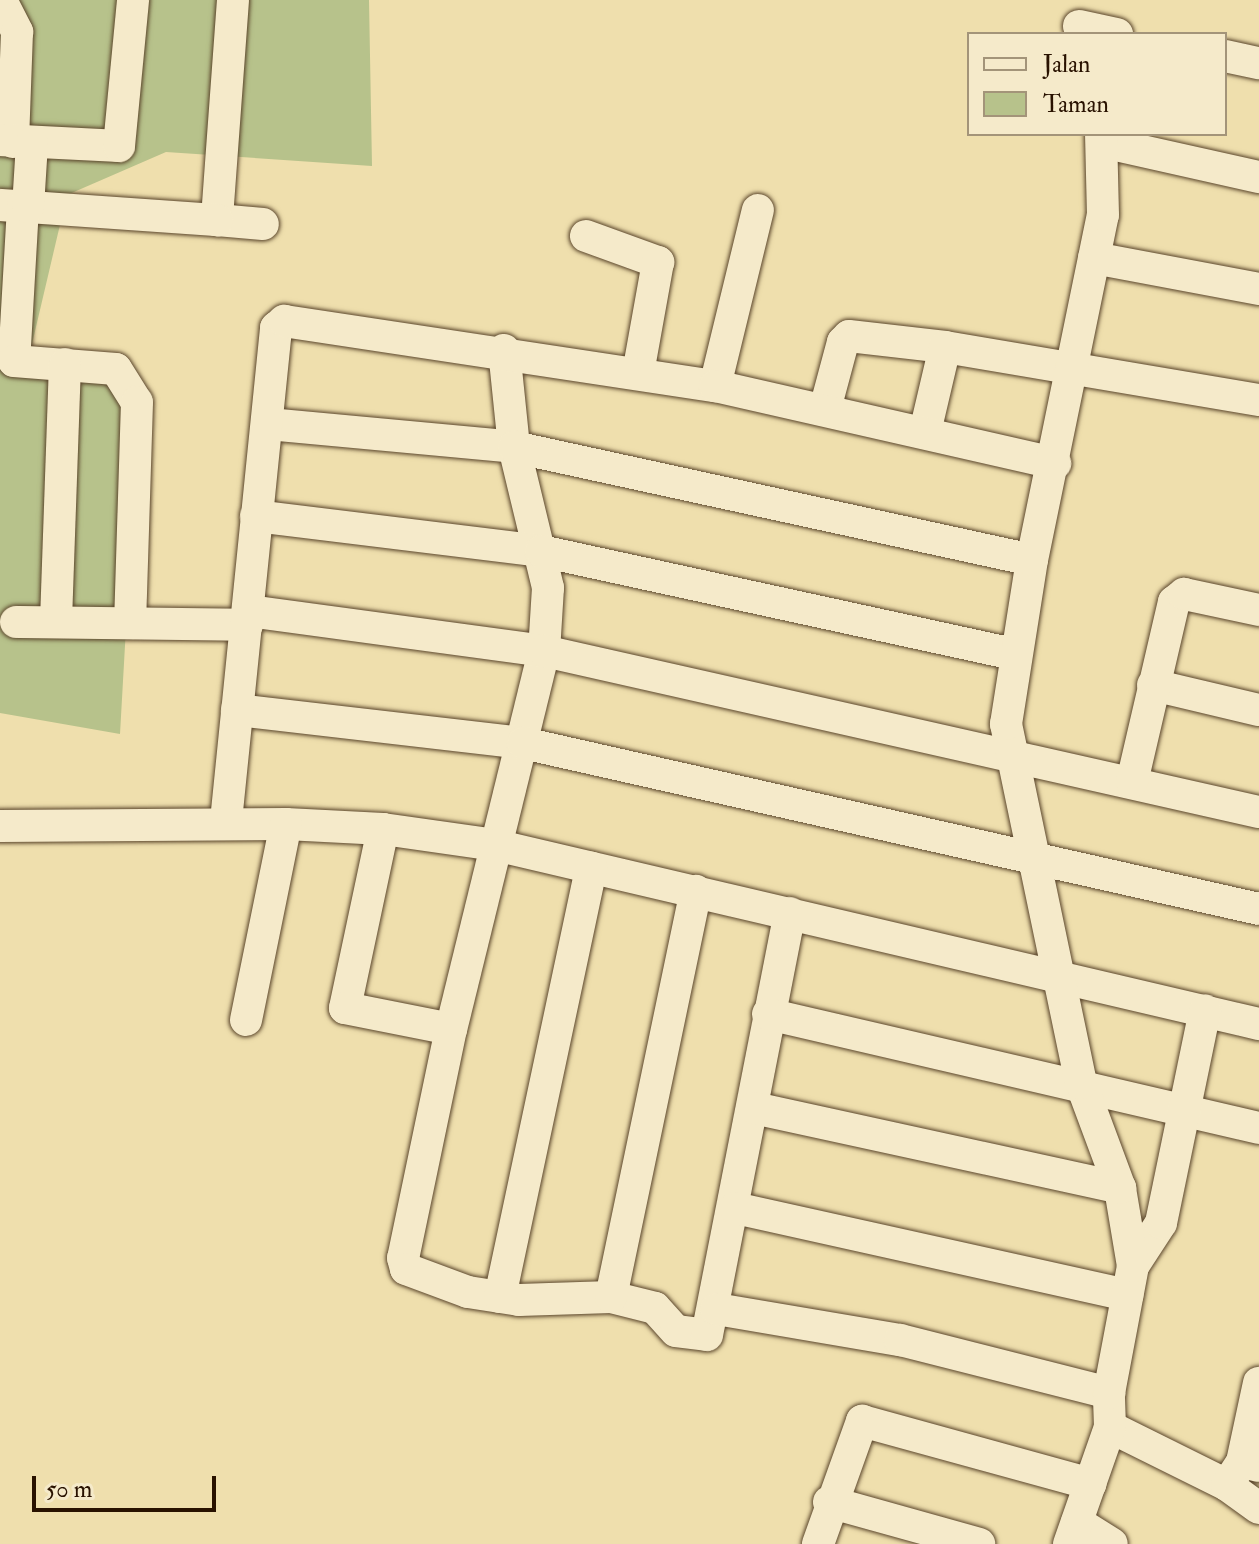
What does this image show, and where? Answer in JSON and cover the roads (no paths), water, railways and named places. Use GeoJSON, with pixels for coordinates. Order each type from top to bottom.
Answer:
{"type":"FeatureCollection","features":[{"type":"Feature","properties":{"kind":"street"},"geometry":{"type":"LineString","coordinates":[[1,0],[17,32],[14,361],[116,369],[137,402],[130,623]]}},
{"type":"Feature","properties":{"kind":"street"},"geometry":{"type":"LineString","coordinates":[[15,142],[119,146],[133,0]]}},
{"type":"Feature","properties":{"kind":"street"},"geometry":{"type":"LineString","coordinates":[[217,220],[233,0]]}},
{"type":"Feature","properties":{"kind":"street"},"geometry":{"type":"LineString","coordinates":[[1078,20],[1111,32]]}},
{"type":"Feature","properties":{"kind":"street"},"geometry":{"type":"LineString","coordinates":[[1227,56],[1259,63]]}},
{"type":"Feature","properties":{"kind":"street"},"geometry":{"type":"LineString","coordinates":[[1112,1544],[1073,1533],[1110,1427],[1109,1393],[1130,1280],[1120,1188],[1081,1083],[1009,753],[1006,724],[1032,560],[1055,463],[1106,189],[1101,138],[1259,177]]}},
{"type":"Feature","properties":{"kind":"street"},"geometry":{"type":"LineString","coordinates":[[17,206],[263,224]]}},
{"type":"Feature","properties":{"kind":"street"},"geometry":{"type":"LineString","coordinates":[[715,386],[758,210]]}},
{"type":"Feature","properties":{"kind":"street"},"geometry":{"type":"LineString","coordinates":[[586,236],[658,262],[638,373]]}},
{"type":"Feature","properties":{"kind":"street"},"geometry":{"type":"LineString","coordinates":[[1094,258],[1259,289]]}},
{"type":"Feature","properties":{"kind":"street"},"geometry":{"type":"LineString","coordinates":[[226,821],[276,328],[284,321],[504,350],[715,386],[1055,463]]}},
{"type":"Feature","properties":{"kind":"street"},"geometry":{"type":"LineString","coordinates":[[825,409],[843,342],[849,336],[1074,367],[1259,400]]}},
{"type":"Feature","properties":{"kind":"street"},"geometry":{"type":"LineString","coordinates":[[925,432],[945,347]]}},
{"type":"Feature","properties":{"kind":"street"},"geometry":{"type":"LineString","coordinates":[[504,350],[514,447],[548,588],[544,651],[451,1029],[403,1262],[411,1272],[500,1297],[571,1301],[611,1297],[655,1308],[676,1331],[702,1337],[716,1309],[754,1108],[768,1014],[790,913]]}},
{"type":"Feature","properties":{"kind":"street"},"geometry":{"type":"LineString","coordinates":[[56,621],[65,364]]}},
{"type":"Feature","properties":{"kind":"street"},"geometry":{"type":"LineString","coordinates":[[268,424],[514,447],[1032,560]]}},
{"type":"Feature","properties":{"kind":"street"},"geometry":{"type":"LineString","coordinates":[[256,516],[541,551],[1016,655]]}},
{"type":"Feature","properties":{"kind":"street"},"geometry":{"type":"LineString","coordinates":[[1132,782],[1153,685],[1178,597],[1184,594],[1259,610]]}},
{"type":"Feature","properties":{"kind":"street"},"geometry":{"type":"LineString","coordinates":[[16,622],[130,623],[248,618],[544,651],[1009,753],[1259,812]]}},
{"type":"Feature","properties":{"kind":"street"},"geometry":{"type":"LineString","coordinates":[[1153,685],[1259,710]]}},
{"type":"Feature","properties":{"kind":"street"},"geometry":{"type":"LineString","coordinates":[[237,710],[523,743],[1259,909]]}},
{"type":"Feature","properties":{"kind":"street"},"geometry":{"type":"LineString","coordinates":[[0,826],[226,821],[383,829],[495,845],[1259,1024]]}},
{"type":"Feature","properties":{"kind":"street"},"geometry":{"type":"LineString","coordinates":[[246,1020],[286,824]]}},
{"type":"Feature","properties":{"kind":"street"},"geometry":{"type":"LineString","coordinates":[[383,829],[345,1008],[451,1029]]}},
{"type":"Feature","properties":{"kind":"street"},"geometry":{"type":"LineString","coordinates":[[500,1297],[591,868]]}},
{"type":"Feature","properties":{"kind":"street"},"geometry":{"type":"LineString","coordinates":[[611,1297],[696,891]]}},
{"type":"Feature","properties":{"kind":"street"},"geometry":{"type":"LineString","coordinates":[[1130,1280],[1161,1223],[1205,1011]]}},
{"type":"Feature","properties":{"kind":"street"},"geometry":{"type":"LineString","coordinates":[[768,1014],[1081,1083],[1259,1128]]}},
{"type":"Feature","properties":{"kind":"street"},"geometry":{"type":"LineString","coordinates":[[754,1108],[1120,1188]]}},
{"type":"Feature","properties":{"kind":"street"},"geometry":{"type":"LineString","coordinates":[[735,1208],[1130,1280]]}},
{"type":"Feature","properties":{"kind":"street"},"geometry":{"type":"LineString","coordinates":[[716,1309],[900,1340],[1109,1393]]}},
{"type":"Feature","properties":{"kind":"street"},"geometry":{"type":"LineString","coordinates":[[1259,1383],[1243,1471],[1259,1508]]}},
{"type":"Feature","properties":{"kind":"street"},"geometry":{"type":"LineString","coordinates":[[818,1544],[829,1502],[865,1420],[1090,1484]]}},
{"type":"Feature","properties":{"kind":"street"},"geometry":{"type":"LineString","coordinates":[[1110,1427],[1243,1471]]}},
{"type":"Feature","properties":{"kind":"street"},"geometry":{"type":"LineString","coordinates":[[829,1502],[979,1544]]}}]}
